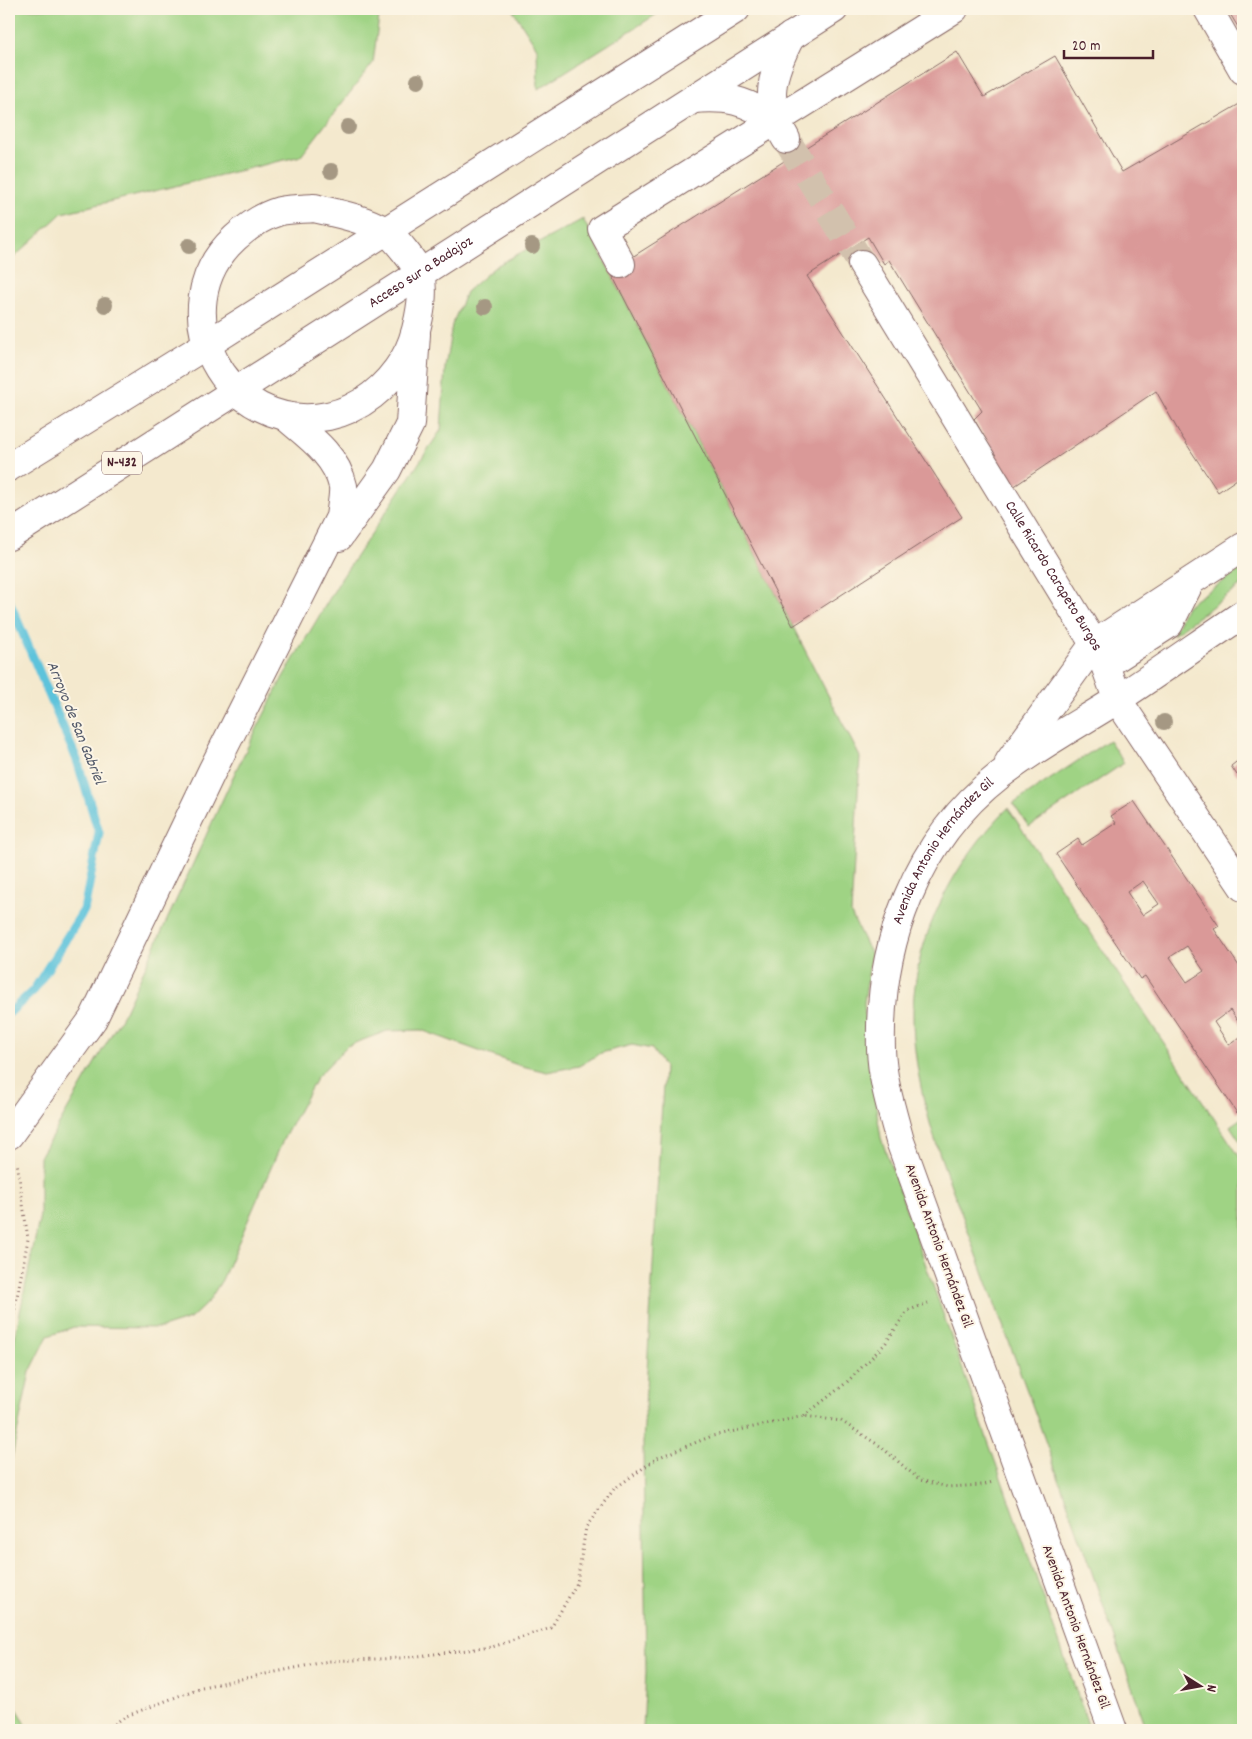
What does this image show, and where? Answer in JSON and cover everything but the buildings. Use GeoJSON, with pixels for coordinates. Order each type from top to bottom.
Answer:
{"type":"FeatureCollection","features":[{"type":"Feature","properties":{"kind":"main road"},"geometry":{"type":"LineString","coordinates":[[9,467],[206,345],[736,9]]}},
{"type":"Feature","properties":{"kind":"main road","name":"Acceso sur a Badajoz"},"geometry":{"type":"LineString","coordinates":[[9,536],[834,9]]}},
{"type":"Feature","properties":{"kind":"main road"},"geometry":{"type":"LineString","coordinates":[[621,264],[602,229],[780,130],[954,9]]}},
{"type":"Feature","properties":{"kind":"main road"},"geometry":{"type":"LineString","coordinates":[[1208,9],[1243,70]]}},
{"type":"Feature","properties":{"kind":"main road"},"geometry":{"type":"LineString","coordinates":[[780,130],[772,99],[774,78],[780,56],[791,36]]}},
{"type":"Feature","properties":{"kind":"main road"},"geometry":{"type":"LineString","coordinates":[[693,99],[715,97],[736,100],[756,107],[780,130]]}},
{"type":"Feature","properties":{"kind":"main road"},"geometry":{"type":"LineString","coordinates":[[311,577],[387,470],[410,424],[420,306],[420,274],[404,251],[386,231],[347,216],[314,208],[280,211],[249,225],[223,249],[207,279],[201,314],[206,345],[219,372],[235,390],[260,408],[286,417],[314,418],[341,413],[365,401],[387,384],[405,358],[417,326]]}},
{"type":"Feature","properties":{"kind":"main road","name":"Calle Ricardo Carapeto Burgos"},"geometry":{"type":"LineString","coordinates":[[862,264],[1100,655],[1117,699],[1243,887]]}},
{"type":"Feature","properties":{"kind":"main road"},"geometry":{"type":"LineString","coordinates":[[10,1134],[92,1019],[212,771],[340,517],[343,486],[332,462],[322,449],[286,417]]}},
{"type":"Feature","properties":{"kind":"main road","name":"Avenida Antonio Hernández Gil"},"geometry":{"type":"LineString","coordinates":[[1113,1730],[900,1141],[891,1106],[881,1050],[882,1002],[887,959],[901,912],[923,863],[958,816],[1000,776],[1100,655],[1189,583],[1243,547]]}},
{"type":"Feature","properties":{"kind":"main road","name":"Avenida Antonio Hernández Gil"},"geometry":{"type":"LineString","coordinates":[[1000,776],[1243,614]]}},
{"type":"Feature","properties":{"kind":"path"},"geometry":{"type":"LineString","coordinates":[[9,1339],[28,1239],[10,1134]]}},
{"type":"Feature","properties":{"kind":"path"},"geometry":{"type":"LineString","coordinates":[[804,1416],[846,1383],[884,1344],[907,1311],[955,1293]]}},
{"type":"Feature","properties":{"kind":"path"},"geometry":{"type":"LineString","coordinates":[[107,1730],[124,1717],[202,1687],[329,1661],[401,1658],[492,1647],[551,1628],[577,1583],[586,1527],[614,1489],[657,1458],[712,1436],[804,1416],[841,1421],[880,1446],[920,1480],[948,1487],[974,1486],[1020,1474]]}},
{"type":"Feature","properties":{"kind":"green space"},"geometry":{"type":"Polygon","coordinates":[[[9,9],[380,9],[373,63],[301,156],[62,213],[9,262],[9,9]]]}},
{"type":"Feature","properties":{"kind":"green space"},"geometry":{"type":"Polygon","coordinates":[[[512,9],[665,9],[538,89],[537,48],[512,9]]]}},
{"type":"Feature","properties":{"kind":"green space"},"geometry":{"type":"Polygon","coordinates":[[[583,219],[860,757],[851,914],[871,955],[864,1003],[869,1063],[881,1138],[1090,1730],[643,1730],[646,1672],[643,1443],[664,1067],[652,1049],[632,1045],[601,1053],[579,1066],[547,1072],[518,1065],[421,1030],[387,1031],[347,1046],[317,1077],[284,1138],[222,1280],[208,1302],[190,1319],[162,1328],[74,1327],[48,1336],[30,1372],[9,1471],[9,1366],[40,1215],[40,1157],[125,1011],[238,766],[283,677],[341,579],[441,430],[445,368],[452,325],[466,292],[496,266],[583,219]]]}},
{"type":"Feature","properties":{"kind":"green space"},"geometry":{"type":"Polygon","coordinates":[[[1243,568],[1243,584],[1173,635],[1186,606],[1243,568]]]}},
{"type":"Feature","properties":{"kind":"green space"},"geometry":{"type":"Polygon","coordinates":[[[1109,740],[1124,763],[1029,827],[1013,804],[1109,740]]]}},
{"type":"Feature","properties":{"kind":"green space"},"geometry":{"type":"Polygon","coordinates":[[[1008,808],[1243,1162],[1243,1730],[1147,1730],[1079,1536],[943,1163],[927,1113],[917,1062],[913,1010],[915,982],[921,954],[941,900],[955,875],[971,851],[1008,808]]]}},
{"type":"Feature","properties":{"kind":"green space"},"geometry":{"type":"Polygon","coordinates":[[[1243,1117],[1243,1146],[1230,1126],[1243,1117]]]}},
{"type":"Feature","properties":{"kind":"green space"},"geometry":{"type":"Polygon","coordinates":[[[9,1693],[24,1721],[27,1730],[9,1730],[9,1693]]]}},
{"type":"Feature","properties":{"kind":"waterway","name":"Arroyo de San Gabriel"},"geometry":{"type":"LineString","coordinates":[[9,601],[77,760],[99,833],[84,910],[34,990],[9,1013]]}},
{"type":"Feature","properties":{"kind":"tunnel"},"geometry":{"type":"LineString","coordinates":[[786,139],[862,264]]}}]}
